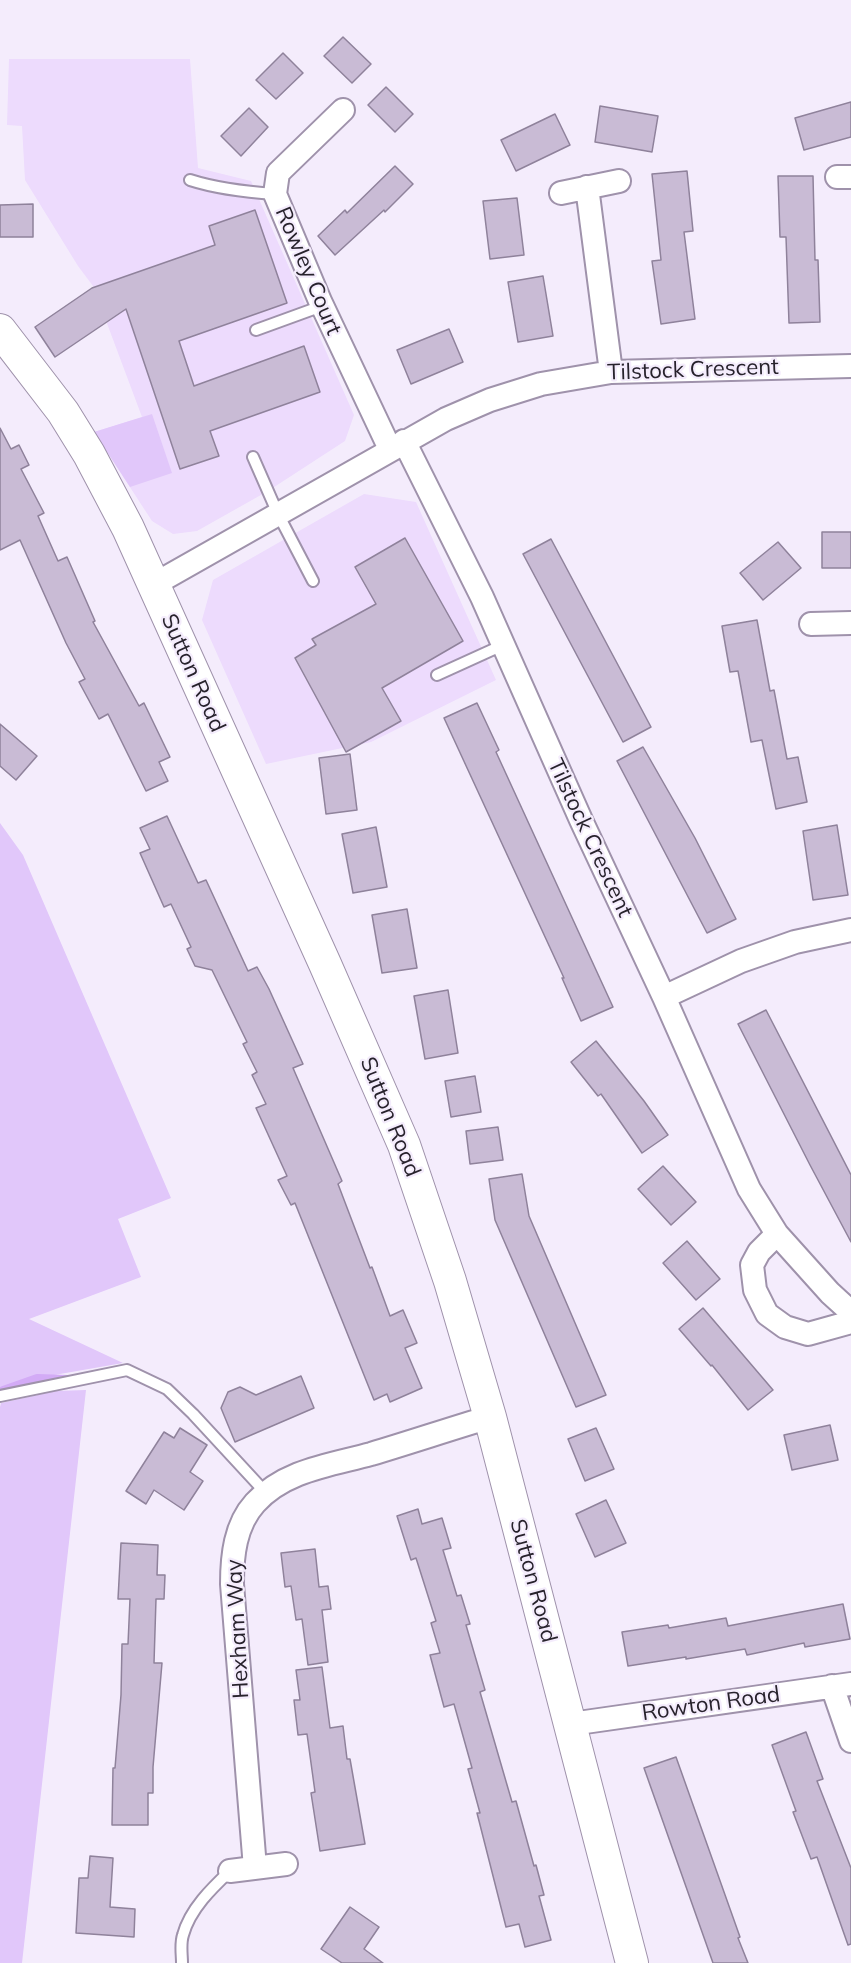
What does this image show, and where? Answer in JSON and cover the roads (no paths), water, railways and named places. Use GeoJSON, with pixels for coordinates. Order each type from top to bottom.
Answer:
{"type":"FeatureCollection","features":[{"type":"Feature","properties":{"kind":"street","name":"Rowley Court"},"geometry":{"type":"LineString","coordinates":[[343,110],[278,173],[275,194],[322,306],[397,445]]}},
{"type":"Feature","properties":{"kind":"street"},"geometry":{"type":"LineString","coordinates":[[561,193],[620,182]]}},
{"type":"Feature","properties":{"kind":"street"},"geometry":{"type":"LineString","coordinates":[[587,188],[611,372]]}},
{"type":"Feature","properties":{"kind":"street","name":"Sutton Road"},"geometry":{"type":"LineString","coordinates":[[0,330],[68,410],[128,528],[325,964],[404,1146],[450,1281],[490,1417],[632,1963]]}},
{"type":"Feature","properties":{"kind":"street","name":"Tilstock Crescent"},"geometry":{"type":"LineString","coordinates":[[153,585],[397,445],[446,419],[490,400],[541,384],[611,372],[851,366]]}},
{"type":"Feature","properties":{"kind":"street","name":"Tilstock Crescent"},"geometry":{"type":"LineString","coordinates":[[397,445],[482,597],[740,1170],[777,1234],[830,1293],[851,1312]]}},
{"type":"Feature","properties":{"kind":"street"},"geometry":{"type":"LineString","coordinates":[[812,624],[850,630]]}},
{"type":"Feature","properties":{"kind":"street"},"geometry":{"type":"LineString","coordinates":[[664,997],[752,957],[795,942],[851,930]]}},
{"type":"Feature","properties":{"kind":"street"},"geometry":{"type":"LineString","coordinates":[[777,1234],[759,1252],[752,1265],[755,1290],[767,1314],[784,1328],[808,1334],[851,1322]]}},
{"type":"Feature","properties":{"kind":"street","name":"Hexham Way"},"geometry":{"type":"LineString","coordinates":[[255,1868],[231,1584],[232,1554],[240,1528],[254,1504],[274,1485],[301,1473],[490,1417]]}},
{"type":"Feature","properties":{"kind":"street"},"geometry":{"type":"LineString","coordinates":[[841,1685],[851,1741]]}},
{"type":"Feature","properties":{"kind":"street","name":"Rowton Road"},"geometry":{"type":"LineString","coordinates":[[571,1724],[841,1685]]}},
{"type":"Feature","properties":{"kind":"street"},"geometry":{"type":"LineString","coordinates":[[230,1871],[286,1864]]}},
{"type":"Feature","properties":{"kind":"lane"},"geometry":{"type":"LineString","coordinates":[[190,180],[226,188],[275,194]]}},
{"type":"Feature","properties":{"kind":"lane"},"geometry":{"type":"LineString","coordinates":[[256,330],[322,306]]}},
{"type":"Feature","properties":{"kind":"lane"},"geometry":{"type":"LineString","coordinates":[[254,457],[278,514],[314,581]]}},
{"type":"Feature","properties":{"kind":"lane"},"geometry":{"type":"LineString","coordinates":[[437,675],[503,645]]}},
{"type":"Feature","properties":{"kind":"lane"},"geometry":{"type":"LineString","coordinates":[[0,1396],[127,1370],[167,1389],[266,1493]]}},
{"type":"Feature","properties":{"kind":"lane"},"geometry":{"type":"LineString","coordinates":[[182,1963],[183,1934],[190,1919],[211,1889],[230,1871]]}},
{"type":"Feature","properties":{"kind":"waterway"},"geometry":{"type":"LineString","coordinates":[[3,1390],[37,1378],[68,1379]]}}]}
